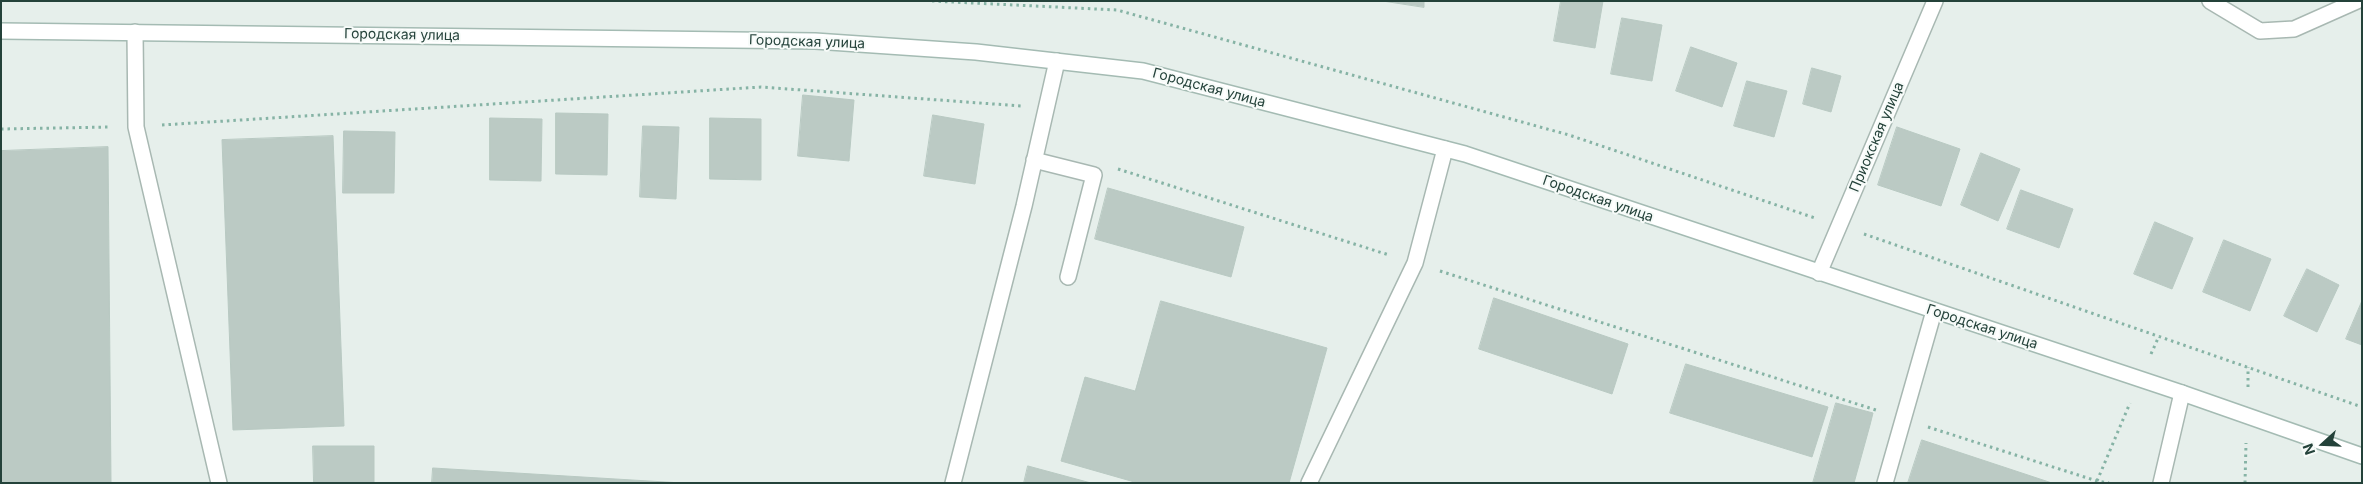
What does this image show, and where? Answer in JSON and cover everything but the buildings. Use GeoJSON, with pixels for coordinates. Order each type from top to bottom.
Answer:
{"type":"FeatureCollection","features":[{"type":"Feature","properties":{"kind":"main road","name":"Приокская улица"},"geometry":{"type":"LineString","coordinates":[[1819,273],[1935,1]]}},
{"type":"Feature","properties":{"kind":"main road"},"geometry":{"type":"LineString","coordinates":[[2210,1],[2260,31],[2294,29],[2357,1]]}},
{"type":"Feature","properties":{"kind":"main road","name":"Городская улица"},"geometry":{"type":"LineString","coordinates":[[1,31],[815,41],[976,52],[1143,70],[1445,149],[2182,393],[2362,456]]}},
{"type":"Feature","properties":{"kind":"main road"},"geometry":{"type":"LineString","coordinates":[[135,32],[136,127],[219,483]]}},
{"type":"Feature","properties":{"kind":"main road"},"geometry":{"type":"LineString","coordinates":[[953,483],[1057,61]]}},
{"type":"Feature","properties":{"kind":"main road"},"geometry":{"type":"LineString","coordinates":[[1309,483],[1415,264],[1445,149]]}},
{"type":"Feature","properties":{"kind":"main road"},"geometry":{"type":"LineString","coordinates":[[1034,160],[1094,175],[1068,277]]}},
{"type":"Feature","properties":{"kind":"main road"},"geometry":{"type":"LineString","coordinates":[[1885,483],[1905,419],[1934,311]]}},
{"type":"Feature","properties":{"kind":"main road"},"geometry":{"type":"LineString","coordinates":[[2161,483],[2182,393]]}},
{"type":"Feature","properties":{"kind":"path"},"geometry":{"type":"LineString","coordinates":[[932,1],[1117,10],[1569,135],[1839,226],[2362,407]]}},
{"type":"Feature","properties":{"kind":"path"},"geometry":{"type":"LineString","coordinates":[[1,129],[136,127],[761,87],[1022,106],[1038,144]]}},
{"type":"Feature","properties":{"kind":"path"},"geometry":{"type":"LineString","coordinates":[[1114,168],[2097,481],[2109,483]]}},
{"type":"Feature","properties":{"kind":"path"},"geometry":{"type":"LineString","coordinates":[[2097,481],[2159,336]]}}]}
